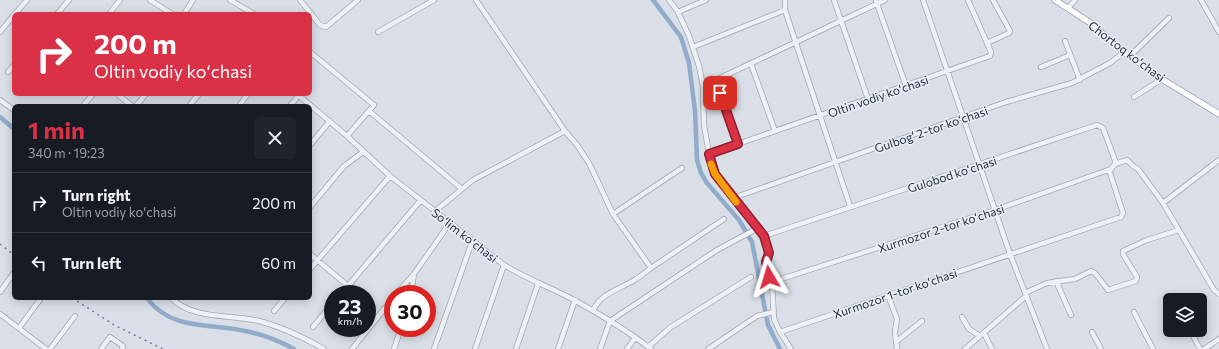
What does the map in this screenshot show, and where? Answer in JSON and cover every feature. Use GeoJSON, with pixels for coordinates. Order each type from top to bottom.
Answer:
{"type":"FeatureCollection","features":[{"type":"Feature","properties":{"kind":"main road","name":"Chortoq koʻchasi"},"geometry":{"type":"LineString","coordinates":[[1055,0],[1089,22],[1124,52],[1162,79],[1219,114]]}},
{"type":"Feature","properties":{"kind":"street"},"geometry":{"type":"LineString","coordinates":[[17,12],[27,0]]}},
{"type":"Feature","properties":{"kind":"street"},"geometry":{"type":"LineString","coordinates":[[59,12],[69,0]]}},
{"type":"Feature","properties":{"kind":"street"},"geometry":{"type":"LineString","coordinates":[[111,12],[120,0]]}},
{"type":"Feature","properties":{"kind":"street"},"geometry":{"type":"LineString","coordinates":[[150,0],[168,12]]}},
{"type":"Feature","properties":{"kind":"street"},"geometry":{"type":"LineString","coordinates":[[185,12],[193,0]]}},
{"type":"Feature","properties":{"kind":"street"},"geometry":{"type":"LineString","coordinates":[[230,0],[251,12]]}},
{"type":"Feature","properties":{"kind":"street"},"geometry":{"type":"LineString","coordinates":[[300,0],[310,12]]}},
{"type":"Feature","properties":{"kind":"street"},"geometry":{"type":"LineString","coordinates":[[312,14],[322,26],[326,27],[358,0]]}},
{"type":"Feature","properties":{"kind":"street"},"geometry":{"type":"LineString","coordinates":[[378,32],[434,0]]}},
{"type":"Feature","properties":{"kind":"street"},"geometry":{"type":"LineString","coordinates":[[477,0],[565,131],[589,163],[613,214],[651,268]]}},
{"type":"Feature","properties":{"kind":"street"},"geometry":{"type":"LineString","coordinates":[[678,12],[706,0]]}},
{"type":"Feature","properties":{"kind":"street"},"geometry":{"type":"LineString","coordinates":[[785,0],[785,10],[795,42],[850,206]]}},
{"type":"Feature","properties":{"kind":"street"},"geometry":{"type":"LineString","coordinates":[[834,0],[868,99]]}},
{"type":"Feature","properties":{"kind":"street"},"geometry":{"type":"LineString","coordinates":[[703,86],[751,64],[877,1],[885,0]]}},
{"type":"Feature","properties":{"kind":"street"},"geometry":{"type":"LineString","coordinates":[[923,0],[946,72],[1010,254],[1047,349]]}},
{"type":"Feature","properties":{"kind":"street"},"geometry":{"type":"LineString","coordinates":[[968,0],[987,43],[1010,31],[993,0]]}},
{"type":"Feature","properties":{"kind":"street"},"geometry":{"type":"LineString","coordinates":[[1068,8],[1075,0]]}},
{"type":"Feature","properties":{"kind":"street"},"geometry":{"type":"LineString","coordinates":[[1201,0],[1219,32]]}},
{"type":"Feature","properties":{"kind":"street"},"geometry":{"type":"LineString","coordinates":[[672,1],[693,47],[703,86],[704,126],[709,154],[715,174],[756,229],[764,236],[769,253],[766,262],[772,282],[774,301],[772,312],[780,332],[792,349]]}},
{"type":"Feature","properties":{"kind":"street"},"geometry":{"type":"LineString","coordinates":[[877,1],[906,86]]}},
{"type":"Feature","properties":{"kind":"street"},"geometry":{"type":"LineString","coordinates":[[693,47],[785,10]]}},
{"type":"Feature","properties":{"kind":"street"},"geometry":{"type":"LineString","coordinates":[[0,32],[12,18]]}},
{"type":"Feature","properties":{"kind":"street"},"geometry":{"type":"LineString","coordinates":[[1130,56],[1169,18]]}},
{"type":"Feature","properties":{"kind":"street"},"geometry":{"type":"LineString","coordinates":[[1065,41],[1080,80]]}},
{"type":"Feature","properties":{"kind":"street","name":"Oltin vodiy koʻchasi"},"geometry":{"type":"LineString","coordinates":[[709,154],[990,56],[987,43]]}},
{"type":"Feature","properties":{"kind":"street","name":"Gulbogʻ 2-tor koʻchasi"},"geometry":{"type":"LineString","coordinates":[[733,198],[1006,102],[1080,80],[1110,63],[1124,52]]}},
{"type":"Feature","properties":{"kind":"street"},"geometry":{"type":"LineString","coordinates":[[312,54],[373,104],[369,111],[347,136]]}},
{"type":"Feature","properties":{"kind":"street"},"geometry":{"type":"LineString","coordinates":[[1041,66],[1070,55]]}},
{"type":"Feature","properties":{"kind":"street"},"geometry":{"type":"LineString","coordinates":[[751,64],[775,131]]}},
{"type":"Feature","properties":{"kind":"street"},"geometry":{"type":"LineString","coordinates":[[8,72],[12,67]]}},
{"type":"Feature","properties":{"kind":"street"},"geometry":{"type":"LineString","coordinates":[[1134,97],[1162,79]]}},
{"type":"Feature","properties":{"kind":"street"},"geometry":{"type":"LineString","coordinates":[[715,80],[738,144]]}},
{"type":"Feature","properties":{"kind":"street"},"geometry":{"type":"LineString","coordinates":[[85,104],[91,96]]}},
{"type":"Feature","properties":{"kind":"street"},"geometry":{"type":"LineString","coordinates":[[120,96],[130,104]]}},
{"type":"Feature","properties":{"kind":"street"},"geometry":{"type":"LineString","coordinates":[[138,104],[144,96]]}},
{"type":"Feature","properties":{"kind":"street"},"geometry":{"type":"LineString","coordinates":[[191,104],[197,96]]}},
{"type":"Feature","properties":{"kind":"street"},"geometry":{"type":"LineString","coordinates":[[240,104],[246,96]]}},
{"type":"Feature","properties":{"kind":"street","name":"Soʻlim koʻchasi"},"geometry":{"type":"LineString","coordinates":[[299,96],[309,104]]}},
{"type":"Feature","properties":{"kind":"street"},"geometry":{"type":"LineString","coordinates":[[0,100],[12,109]]}},
{"type":"Feature","properties":{"kind":"street","name":"Soʻlim koʻchasi"},"geometry":{"type":"LineString","coordinates":[[312,106],[420,201],[504,265],[538,284],[575,300],[650,348]]}},
{"type":"Feature","properties":{"kind":"street"},"geometry":{"type":"LineString","coordinates":[[369,111],[462,189]]}},
{"type":"Feature","properties":{"kind":"street"},"geometry":{"type":"LineString","coordinates":[[312,143],[330,121]]}},
{"type":"Feature","properties":{"kind":"street","name":"Gulobod koʻchasi"},"geometry":{"type":"LineString","coordinates":[[764,236],[850,206],[979,166],[1097,125],[1103,128],[1116,164]]}},
{"type":"Feature","properties":{"kind":"street"},"geometry":{"type":"LineString","coordinates":[[434,212],[473,180],[565,131]]}},
{"type":"Feature","properties":{"kind":"street"},"geometry":{"type":"LineString","coordinates":[[312,205],[344,166],[363,152]]}},
{"type":"Feature","properties":{"kind":"street"},"geometry":{"type":"LineString","coordinates":[[1116,164],[1127,160],[1133,166],[1138,168],[1163,203],[1166,212],[1179,230],[1214,290],[1219,294]]}},
{"type":"Feature","properties":{"kind":"street"},"geometry":{"type":"LineString","coordinates":[[1163,203],[1219,160]]}},
{"type":"Feature","properties":{"kind":"street","name":"Xurmozor 2-tor koʻchasi"},"geometry":{"type":"LineString","coordinates":[[772,282],[995,210],[1108,170],[1116,164]]}},
{"type":"Feature","properties":{"kind":"street"},"geometry":{"type":"LineString","coordinates":[[613,214],[682,168]]}},
{"type":"Feature","properties":{"kind":"street","name":"Xurmozor 1-tor koʻchasi"},"geometry":{"type":"LineString","coordinates":[[780,332],[1121,217],[1123,213],[1108,170]]}},
{"type":"Feature","properties":{"kind":"street"},"geometry":{"type":"LineString","coordinates":[[312,267],[390,176]]}},
{"type":"Feature","properties":{"kind":"street"},"geometry":{"type":"LineString","coordinates":[[349,285],[420,201]]}},
{"type":"Feature","properties":{"kind":"street"},"geometry":{"type":"LineString","coordinates":[[593,311],[596,304],[611,292],[635,280],[724,219]]}},
{"type":"Feature","properties":{"kind":"street"},"geometry":{"type":"LineString","coordinates":[[404,285],[414,274],[449,224]]}},
{"type":"Feature","properties":{"kind":"street"},"geometry":{"type":"LineString","coordinates":[[600,349],[610,321],[717,250],[756,229]]}},
{"type":"Feature","properties":{"kind":"street"},"geometry":{"type":"LineString","coordinates":[[965,349],[1025,295],[1046,283],[1075,279],[1091,271],[1095,273],[1108,290],[1136,281],[1137,277],[1123,254],[1123,251],[1147,240],[1179,230]]}},
{"type":"Feature","properties":{"kind":"street"},"geometry":{"type":"LineString","coordinates":[[434,349],[472,242]]}},
{"type":"Feature","properties":{"kind":"street"},"geometry":{"type":"LineString","coordinates":[[312,256],[347,285]]}},
{"type":"Feature","properties":{"kind":"street"},"geometry":{"type":"LineString","coordinates":[[475,349],[504,265]]}},
{"type":"Feature","properties":{"kind":"street"},"geometry":{"type":"LineString","coordinates":[[412,285],[414,274]]}},
{"type":"Feature","properties":{"kind":"street"},"geometry":{"type":"LineString","coordinates":[[0,292],[12,275]]}},
{"type":"Feature","properties":{"kind":"street"},"geometry":{"type":"LineString","coordinates":[[650,348],[671,327],[751,277]]}},
{"type":"Feature","properties":{"kind":"street"},"geometry":{"type":"LineString","coordinates":[[1056,281],[1071,315]]}},
{"type":"Feature","properties":{"kind":"street"},"geometry":{"type":"LineString","coordinates":[[516,349],[538,284]]}},
{"type":"Feature","properties":{"kind":"street"},"geometry":{"type":"LineString","coordinates":[[888,296],[897,319],[897,349]]}},
{"type":"Feature","properties":{"kind":"street"},"geometry":{"type":"LineString","coordinates":[[19,328],[40,300]]}},
{"type":"Feature","properties":{"kind":"street"},"geometry":{"type":"LineString","coordinates":[[173,300],[192,311],[257,320],[275,326],[324,349]]}},
{"type":"Feature","properties":{"kind":"street"},"geometry":{"type":"LineString","coordinates":[[274,312],[283,300]]}},
{"type":"Feature","properties":{"kind":"street"},"geometry":{"type":"LineString","coordinates":[[558,349],[575,300]]}},
{"type":"Feature","properties":{"kind":"street"},"geometry":{"type":"LineString","coordinates":[[352,348],[384,309]]}},
{"type":"Feature","properties":{"kind":"street"},"geometry":{"type":"LineString","coordinates":[[708,349],[758,316],[772,312]]}},
{"type":"Feature","properties":{"kind":"street"},"geometry":{"type":"LineString","coordinates":[[1134,312],[1153,349]]}},
{"type":"Feature","properties":{"kind":"street"},"geometry":{"type":"LineString","coordinates":[[0,314],[46,349]]}},
{"type":"Feature","properties":{"kind":"street"},"geometry":{"type":"LineString","coordinates":[[313,327],[324,314]]}},
{"type":"Feature","properties":{"kind":"street"},"geometry":{"type":"LineString","coordinates":[[50,349],[74,316]]}},
{"type":"Feature","properties":{"kind":"street"},"geometry":{"type":"LineString","coordinates":[[962,317],[970,329],[982,334],[992,349]]}},
{"type":"Feature","properties":{"kind":"street"},"geometry":{"type":"LineString","coordinates":[[896,340],[922,320]]}},
{"type":"Feature","properties":{"kind":"street"},"geometry":{"type":"LineString","coordinates":[[1092,332],[1101,349]]}},
{"type":"Feature","properties":{"kind":"street"},"geometry":{"type":"LineString","coordinates":[[101,349],[110,337],[123,346],[122,349]]}},
{"type":"Feature","properties":{"kind":"street"},"geometry":{"type":"LineString","coordinates":[[394,349],[398,337]]}},
{"type":"Feature","properties":{"kind":"street"},"geometry":{"type":"LineString","coordinates":[[1194,337],[1200,349]]}},
{"type":"Feature","properties":{"kind":"street"},"geometry":{"type":"LineString","coordinates":[[627,349],[635,338]]}},
{"type":"Feature","properties":{"kind":"street"},"geometry":{"type":"LineString","coordinates":[[1204,349],[1219,339]]}},
{"type":"Feature","properties":{"kind":"waterway"},"geometry":{"type":"LineString","coordinates":[[653,0],[681,37],[689,63],[695,111],[697,160],[701,173],[707,183],[739,220],[752,242],[768,325],[780,349]]}},
{"type":"Feature","properties":{"kind":"waterway"},"geometry":{"type":"LineString","coordinates":[[0,117],[12,127]]}},
{"type":"Feature","properties":{"kind":"waterway"},"geometry":{"type":"LineString","coordinates":[[149,300],[157,309],[179,321],[251,332],[270,338],[294,349]]}},
{"type":"Feature","properties":{"kind":"railway"},"geometry":{"type":"LineString","coordinates":[[0,244],[12,253]]}},
{"type":"Feature","properties":{"kind":"railway"},"geometry":{"type":"LineString","coordinates":[[75,300],[116,326],[163,349]]}},
{"type":"Feature","properties":{"kind":"slow traffic"},"geometry":{"type":"LineString","coordinates":[[711,164],[720,182],[736,202]]}},
{"type":"Feature","properties":{"kind":"route"},"geometry":{"type":"LineString","coordinates":[[720,93],[738,144],[709,154],[710,163],[720,182],[764,236],[769,253],[766,262],[769,277]]}}]}
